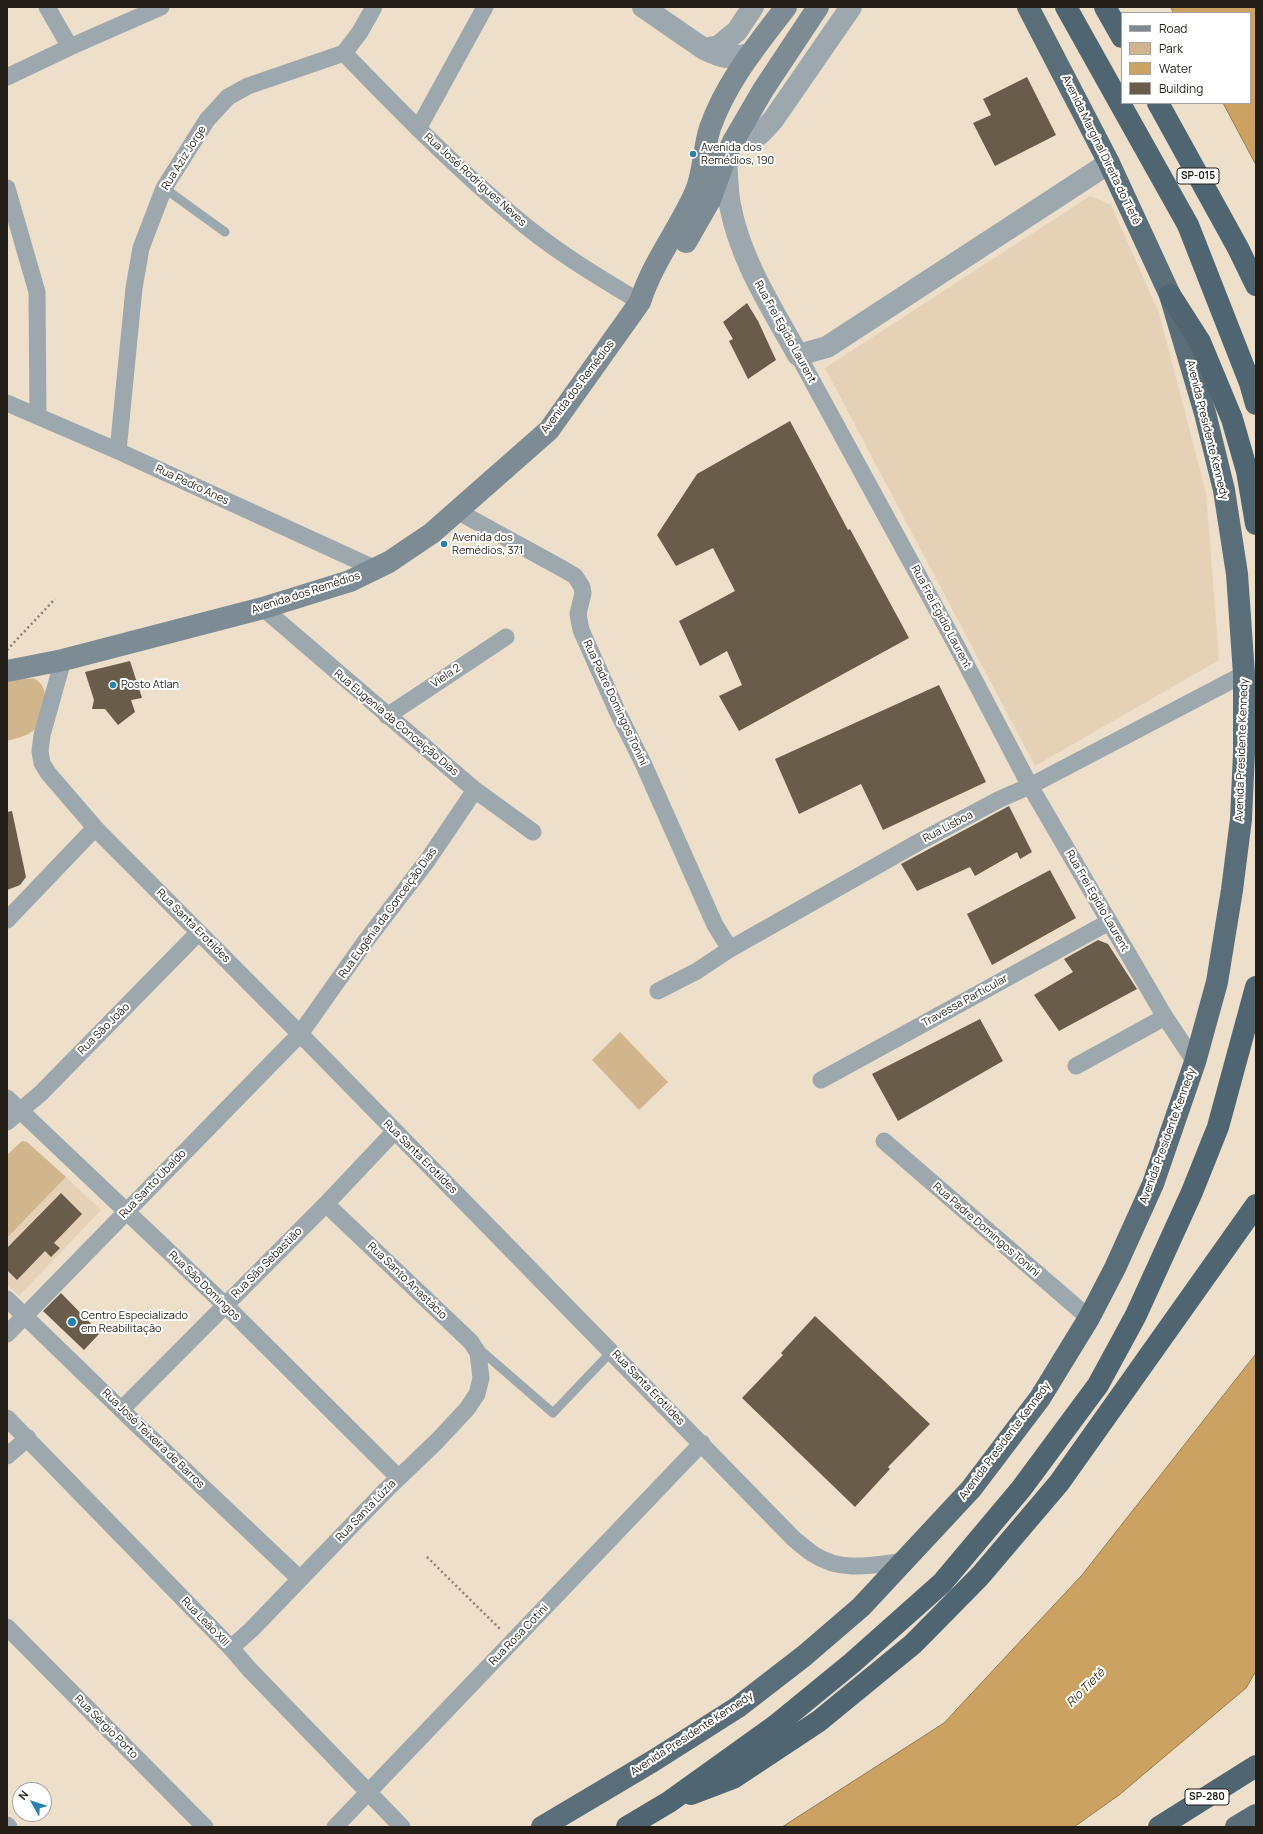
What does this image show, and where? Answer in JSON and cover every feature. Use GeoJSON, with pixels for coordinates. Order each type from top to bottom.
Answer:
{"type":"FeatureCollection","features":[{"type":"Feature","properties":{"kind":"highway","name":"Avenida Marginal Direita do Tietê"},"geometry":{"type":"LineString","coordinates":[[1028,7],[1109,163],[1170,294]]}},
{"type":"Feature","properties":{"kind":"highway"},"geometry":{"type":"LineString","coordinates":[[1066,7],[1188,225],[1250,383],[1256,404]]}},
{"type":"Feature","properties":{"kind":"highway"},"geometry":{"type":"LineString","coordinates":[[1105,7],[1121,35]]}},
{"type":"Feature","properties":{"kind":"highway","name":"SP-015"},"geometry":{"type":"LineString","coordinates":[[1159,104],[1238,248],[1256,285]]}},
{"type":"Feature","properties":{"kind":"highway"},"geometry":{"type":"LineString","coordinates":[[1170,294],[1200,342],[1232,419],[1247,472],[1256,524]]}},
{"type":"Feature","properties":{"kind":"highway","name":"Avenida Presidente Kennedy"},"geometry":{"type":"LineString","coordinates":[[542,1827],[653,1761],[738,1707],[804,1656],[855,1612],[905,1561],[971,1489],[1040,1398],[1089,1318],[1115,1268],[1153,1184],[1195,1062],[1217,982],[1238,847],[1244,753],[1244,674],[1237,574],[1224,490],[1205,413],[1170,294]]}},
{"type":"Feature","properties":{"kind":"highway"},"geometry":{"type":"LineString","coordinates":[[627,1827],[669,1802],[775,1726],[852,1663],[942,1582],[1021,1489],[1098,1386],[1136,1315],[1192,1192],[1218,1127],[1255,991],[1256,969]]}},
{"type":"Feature","properties":{"kind":"highway"},"geometry":{"type":"LineString","coordinates":[[669,1802],[714,1787],[734,1778],[819,1721],[913,1644],[980,1576],[1059,1483],[1256,1205]]}},
{"type":"Feature","properties":{"kind":"highway","name":"SP-280"},"geometry":{"type":"LineString","coordinates":[[1159,1827],[1256,1766]]}},
{"type":"Feature","properties":{"kind":"highway"},"geometry":{"type":"LineString","coordinates":[[1236,1827],[1256,1814]]}},
{"type":"Feature","properties":{"kind":"main road","name":"Avenida dos Remédios"},"geometry":{"type":"LineString","coordinates":[[7,671],[63,660],[263,608],[350,580],[390,562],[432,533],[549,430],[640,302],[646,282],[696,191],[709,130],[716,111],[726,91],[750,54],[786,7]]}},
{"type":"Feature","properties":{"kind":"main road","name":"Avenida dos Remédios"},"geometry":{"type":"LineString","coordinates":[[640,302],[657,290],[710,200],[730,148],[763,90],[818,7]]}},
{"type":"Feature","properties":{"kind":"street"},"geometry":{"type":"LineString","coordinates":[[47,7],[70,47]]}},
{"type":"Feature","properties":{"kind":"street"},"geometry":{"type":"LineString","coordinates":[[7,77],[70,47],[161,7]]}},
{"type":"Feature","properties":{"kind":"street"},"geometry":{"type":"LineString","coordinates":[[344,53],[360,32],[374,7]]}},
{"type":"Feature","properties":{"kind":"street"},"geometry":{"type":"LineString","coordinates":[[418,129],[485,7]]}},
{"type":"Feature","properties":{"kind":"street"},"geometry":{"type":"LineString","coordinates":[[643,7],[704,49],[725,58],[750,54]]}},
{"type":"Feature","properties":{"kind":"street"},"geometry":{"type":"LineString","coordinates":[[704,49],[719,46],[737,31],[753,7]]}},
{"type":"Feature","properties":{"kind":"street"},"geometry":{"type":"LineString","coordinates":[[730,148],[758,136],[773,120],[851,7]]}},
{"type":"Feature","properties":{"kind":"street","name":"Rua José Rodrigues Neves"},"geometry":{"type":"LineString","coordinates":[[344,53],[418,129],[510,214],[574,262],[640,302]]}},
{"type":"Feature","properties":{"kind":"street","name":"Rua Aziz Jorge"},"geometry":{"type":"LineString","coordinates":[[118,451],[134,288],[141,248],[164,188],[207,120],[228,97],[255,84],[344,53]]}},
{"type":"Feature","properties":{"kind":"street","name":"Rua Frei Egidio Laurent"},"geometry":{"type":"LineString","coordinates":[[730,148],[730,205],[745,257],[763,294],[798,354],[955,643],[1030,786],[1165,1017],[1195,1062]]}},
{"type":"Feature","properties":{"kind":"street"},"geometry":{"type":"LineString","coordinates":[[798,354],[827,347],[1109,163]]}},
{"type":"Feature","properties":{"kind":"street"},"geometry":{"type":"LineString","coordinates":[[7,188],[37,292],[38,416]]}},
{"type":"Feature","properties":{"kind":"street","name":"Rua Pedro Anes"},"geometry":{"type":"LineString","coordinates":[[7,403],[118,451],[376,569]]}},
{"type":"Feature","properties":{"kind":"street","name":"Rua Padre Domingos Tonini"},"geometry":{"type":"LineString","coordinates":[[457,511],[563,569],[575,576],[579,581],[583,593],[578,614],[581,630],[643,762],[714,925],[730,949]]}},
{"type":"Feature","properties":{"kind":"street","name":"Rua Eugenia da Conceição Dias"},"geometry":{"type":"LineString","coordinates":[[263,608],[475,790],[533,832]]}},
{"type":"Feature","properties":{"kind":"street","name":"Viela 2"},"geometry":{"type":"LineString","coordinates":[[387,716],[506,637]]}},
{"type":"Feature","properties":{"kind":"street","name":"Rua Santa Erotildes"},"geometry":{"type":"LineString","coordinates":[[63,660],[42,735],[40,751],[42,763],[95,828],[300,1034],[394,1132],[612,1351],[794,1538],[814,1555],[833,1564],[855,1567],[905,1561]]}},
{"type":"Feature","properties":{"kind":"street","name":"Rua Lisboa"},"geometry":{"type":"LineString","coordinates":[[658,991],[697,971],[730,949],[917,843],[1000,799],[1030,786],[1244,674]]}},
{"type":"Feature","properties":{"kind":"street","name":"Rua Eugênia da Conceição Dias"},"geometry":{"type":"LineString","coordinates":[[300,1034],[365,942],[426,861],[475,790]]}},
{"type":"Feature","properties":{"kind":"street"},"geometry":{"type":"LineString","coordinates":[[7,920],[95,828]]}},
{"type":"Feature","properties":{"kind":"street","name":"Travessa Particular"},"geometry":{"type":"LineString","coordinates":[[821,1080],[1109,922]]}},
{"type":"Feature","properties":{"kind":"street","name":"Rua São João"},"geometry":{"type":"LineString","coordinates":[[7,1122],[41,1093],[198,933]]}},
{"type":"Feature","properties":{"kind":"street"},"geometry":{"type":"LineString","coordinates":[[1076,1066],[1165,1017]]}},
{"type":"Feature","properties":{"kind":"street","name":"Rua Santo Ubaldo"},"geometry":{"type":"LineString","coordinates":[[7,1334],[300,1034]]}},
{"type":"Feature","properties":{"kind":"street","name":"Rua São Domingos"},"geometry":{"type":"LineString","coordinates":[[7,1098],[225,1306],[398,1477]]}},
{"type":"Feature","properties":{"kind":"street","name":"Rua São Sebastião"},"geometry":{"type":"LineString","coordinates":[[122,1409],[326,1204],[394,1132]]}},
{"type":"Feature","properties":{"kind":"street","name":"Rua Padre Domingos Tonini"},"geometry":{"type":"LineString","coordinates":[[884,1141],[1089,1318]]}},
{"type":"Feature","properties":{"kind":"street","name":"Rua Santo Anastácio"},"geometry":{"type":"LineString","coordinates":[[326,1204],[471,1342],[478,1354],[480,1363]]}},
{"type":"Feature","properties":{"kind":"street","name":"Rua José Teixeira de Barros"},"geometry":{"type":"LineString","coordinates":[[7,1299],[300,1579]]}},
{"type":"Feature","properties":{"kind":"street","name":"Rua Santa Lúzia"},"geometry":{"type":"LineString","coordinates":[[231,1648],[248,1633],[398,1477],[438,1441],[467,1409],[477,1394],[482,1378],[480,1363]]}},
{"type":"Feature","properties":{"kind":"street","name":"Rua Leão XIII"},"geometry":{"type":"LineString","coordinates":[[7,1418],[231,1648],[249,1670],[402,1827]]}},
{"type":"Feature","properties":{"kind":"street"},"geometry":{"type":"LineString","coordinates":[[7,1456],[28,1438]]}},
{"type":"Feature","properties":{"kind":"street","name":"Rua Rosa Cotini"},"geometry":{"type":"LineString","coordinates":[[335,1827],[702,1443]]}},
{"type":"Feature","properties":{"kind":"street","name":"Rua Sérgio Porto"},"geometry":{"type":"LineString","coordinates":[[8,1630],[205,1827]]}},
{"type":"Feature","properties":{"kind":"lane"},"geometry":{"type":"LineString","coordinates":[[164,188],[224,232]]}},
{"type":"Feature","properties":{"kind":"lane"},"geometry":{"type":"LineString","coordinates":[[471,1342],[553,1413],[612,1351]]}},
{"type":"Feature","properties":{"kind":"path"},"geometry":{"type":"LineString","coordinates":[[7,650],[56,599]]}},
{"type":"Feature","properties":{"kind":"path"},"geometry":{"type":"LineString","coordinates":[[427,1557],[513,1642]]}},
{"type":"Feature","properties":{"kind":"shaded area"},"geometry":{"type":"Polygon","coordinates":[[[1090,196],[1111,205],[1159,313],[1206,493],[1219,660],[1035,766],[825,368],[1090,196]]]}},
{"type":"Feature","properties":{"kind":"shaded area"},"geometry":{"type":"Polygon","coordinates":[[[66,1177],[101,1210],[19,1296],[7,1284],[7,1238],[66,1177]]]}},
{"type":"Feature","properties":{"kind":"green space"},"geometry":{"type":"Polygon","coordinates":[[[23,678],[35,679],[41,683],[45,697],[43,713],[33,731],[24,736],[7,741],[7,682],[23,678]]]}},
{"type":"Feature","properties":{"kind":"green space"},"geometry":{"type":"Polygon","coordinates":[[[620,1032],[668,1082],[639,1110],[592,1060],[620,1032]]]}},
{"type":"Feature","properties":{"kind":"green space"},"geometry":{"type":"Polygon","coordinates":[[[22,1141],[27,1142],[66,1177],[7,1238],[7,1155],[22,1141]]]}},
{"type":"Feature","properties":{"kind":"water"},"geometry":{"type":"Polygon","coordinates":[[[1171,7],[1256,7],[1256,165],[1224,104],[1251,104],[1251,12],[1174,12],[1171,7]]]}},
{"type":"Feature","properties":{"kind":"water","name":"Rio Tietê"},"geometry":{"type":"Polygon","coordinates":[[[1256,1354],[1256,1671],[1246,1688],[1119,1795],[1074,1827],[782,1827],[944,1723],[1082,1575],[1256,1354]]]}},
{"type":"Feature","properties":{"kind":"building"},"geometry":{"type":"Polygon","coordinates":[[[1027,77],[1056,135],[995,166],[973,123],[991,115],[983,99],[1027,77]]]}},
{"type":"Feature","properties":{"kind":"building"},"geometry":{"type":"Polygon","coordinates":[[[747,303],[758,321],[776,360],[748,379],[729,341],[733,339],[723,322],[747,303]]]}},
{"type":"Feature","properties":{"kind":"building"},"geometry":{"type":"Polygon","coordinates":[[[790,421],[848,530],[850,529],[909,638],[739,731],[719,696],[742,685],[727,651],[700,666],[679,621],[735,591],[713,548],[676,566],[657,535],[697,474],[790,421]]]}},
{"type":"Feature","properties":{"kind":"building","name":"Posto Atlan"},"geometry":{"type":"Polygon","coordinates":[[[130,661],[142,698],[131,700],[135,712],[118,725],[105,709],[92,709],[94,700],[85,672],[130,661]]]}},
{"type":"Feature","properties":{"kind":"building"},"geometry":{"type":"Polygon","coordinates":[[[939,685],[986,782],[883,830],[861,784],[799,814],[775,759],[939,685]]]}},
{"type":"Feature","properties":{"kind":"building"},"geometry":{"type":"Polygon","coordinates":[[[1009,806],[1032,852],[1020,859],[1017,852],[975,876],[970,867],[917,891],[901,864],[1009,806]]]}},
{"type":"Feature","properties":{"kind":"building"},"geometry":{"type":"Polygon","coordinates":[[[12,811],[26,877],[20,885],[7,890],[7,812],[12,811]]]}},
{"type":"Feature","properties":{"kind":"building"},"geometry":{"type":"Polygon","coordinates":[[[1050,870],[1076,918],[992,965],[967,914],[1050,870]]]}},
{"type":"Feature","properties":{"kind":"building"},"geometry":{"type":"Polygon","coordinates":[[[1098,940],[1108,944],[1137,989],[1059,1031],[1034,995],[1073,972],[1064,959],[1098,940]]]}},
{"type":"Feature","properties":{"kind":"building"},"geometry":{"type":"Polygon","coordinates":[[[980,1019],[1003,1061],[898,1121],[872,1074],[980,1019]]]}},
{"type":"Feature","properties":{"kind":"building"},"geometry":{"type":"Polygon","coordinates":[[[61,1193],[82,1214],[54,1243],[60,1248],[51,1257],[45,1251],[17,1280],[7,1270],[7,1248],[61,1193]]]}},
{"type":"Feature","properties":{"kind":"building","name":"Centro Especializado em Reabilitação"},"geometry":{"type":"Polygon","coordinates":[[[61,1293],[100,1333],[84,1350],[43,1311],[61,1293]]]}},
{"type":"Feature","properties":{"kind":"building"},"geometry":{"type":"Polygon","coordinates":[[[815,1316],[930,1424],[888,1467],[890,1469],[855,1507],[742,1398],[783,1355],[781,1353],[815,1316]]]}},
{"type":"Feature","properties":{"kind":"place","name":"Avenida dos Remédios, 190"},"geometry":{"type":"Point","coordinates":[693,154]}},
{"type":"Feature","properties":{"kind":"place","name":"Avenida dos Remédios, 371"},"geometry":{"type":"Point","coordinates":[444,544]}},
{"type":"Feature","properties":{"kind":"place","name":"Posto Atlan"},"geometry":{"type":"Point","coordinates":[113,685]}},
{"type":"Feature","properties":{"kind":"place","name":"Centro Especializado em Reabilitação"},"geometry":{"type":"Point","coordinates":[72,1322]}}]}
